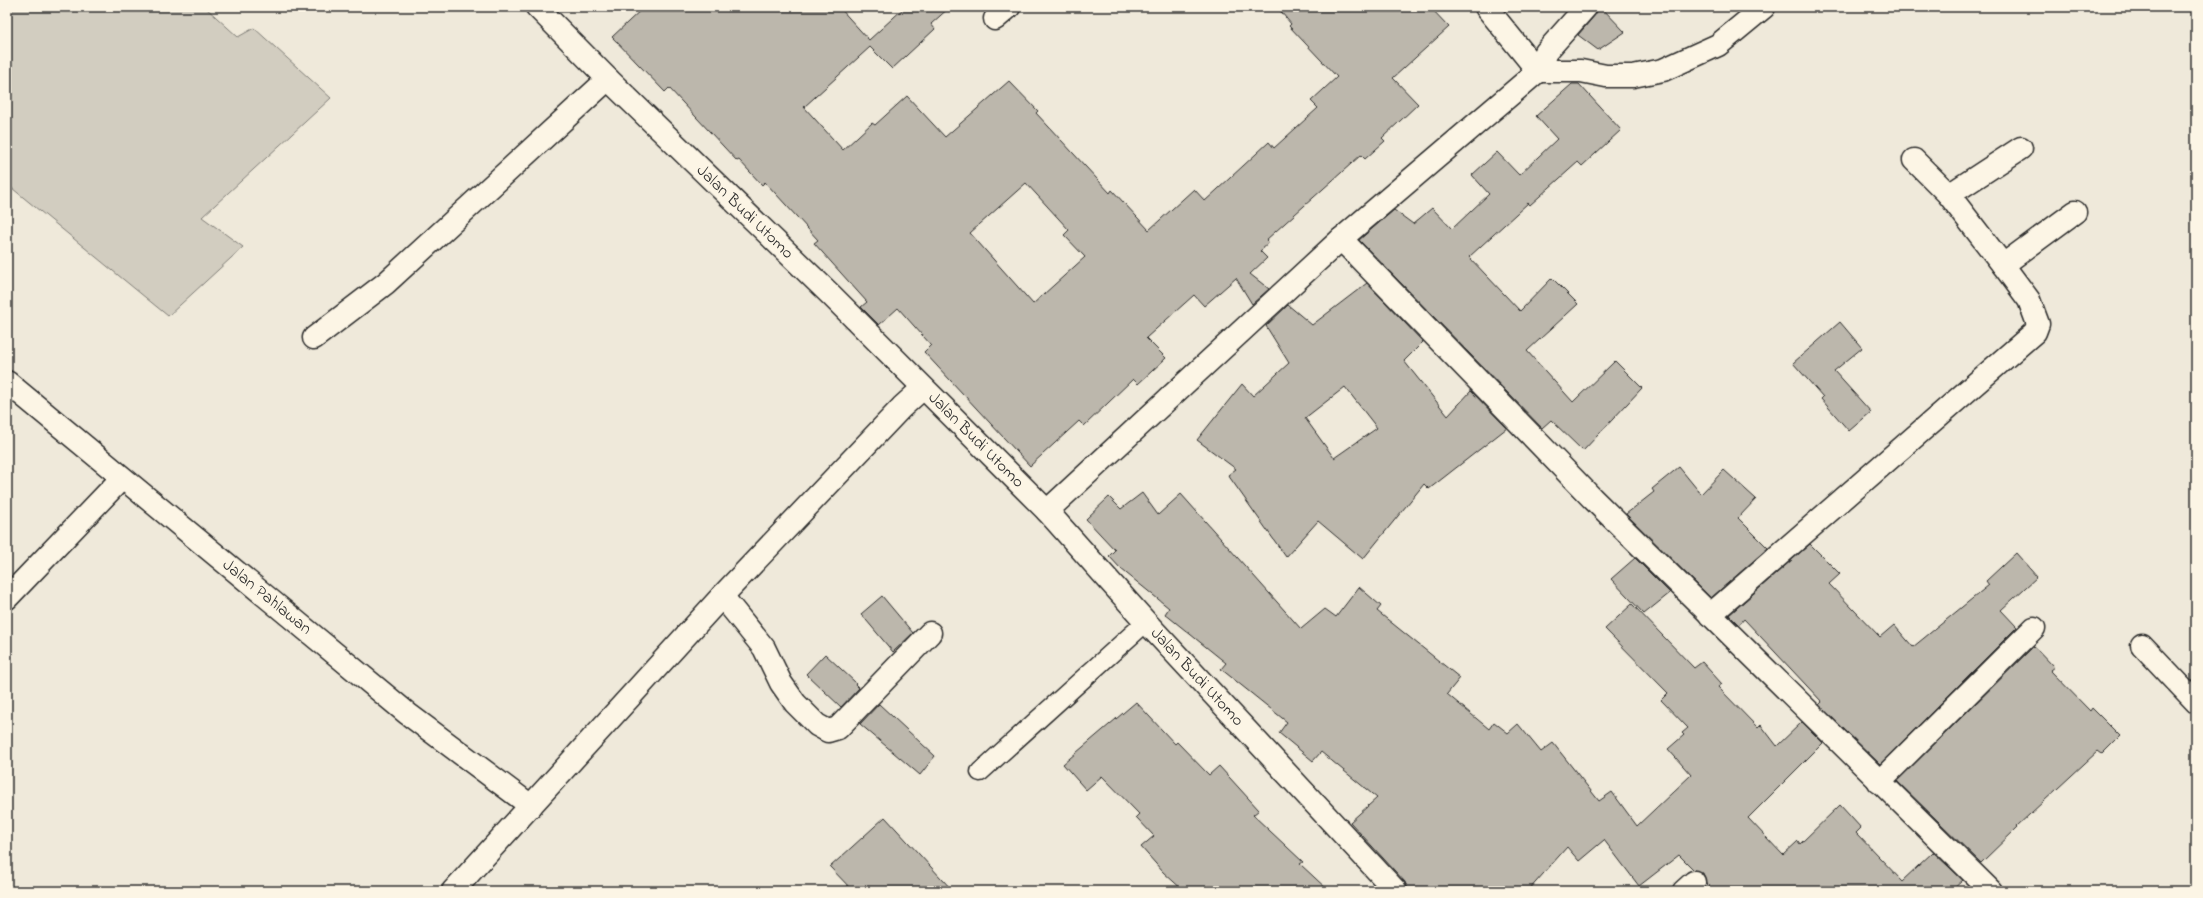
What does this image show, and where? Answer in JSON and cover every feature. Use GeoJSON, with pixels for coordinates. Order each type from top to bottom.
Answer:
{"type":"FeatureCollection","features":[{"type":"Feature","properties":{"kind":"street","name":"Jalan Budi Utomo"},"geometry":{"type":"LineString","coordinates":[[537,7],[608,79],[831,295],[1047,512],[1146,622],[1396,891]]}},
{"type":"Feature","properties":{"kind":"street"},"geometry":{"type":"LineString","coordinates":[[1486,7],[1538,71]]}},
{"type":"Feature","properties":{"kind":"street"},"geometry":{"type":"LineString","coordinates":[[1047,512],[1341,239],[1538,71],[1546,52],[1586,7]]}},
{"type":"Feature","properties":{"kind":"street"},"geometry":{"type":"LineString","coordinates":[[1538,71],[1581,71],[1606,76],[1633,76],[1663,70],[1718,45],[1764,7]]}},
{"type":"Feature","properties":{"kind":"street"},"geometry":{"type":"LineString","coordinates":[[314,338],[386,283],[608,79]]}},
{"type":"Feature","properties":{"kind":"street"},"geometry":{"type":"LineString","coordinates":[[1949,195],[2022,148]]}},
{"type":"Feature","properties":{"kind":"street"},"geometry":{"type":"LineString","coordinates":[[1710,615],[2035,332],[2038,324],[2028,300],[1949,195],[1914,160]]}},
{"type":"Feature","properties":{"kind":"street"},"geometry":{"type":"LineString","coordinates":[[2003,265],[2075,212]]}},
{"type":"Feature","properties":{"kind":"street"},"geometry":{"type":"LineString","coordinates":[[1341,239],[1587,493],[1990,891]]}},
{"type":"Feature","properties":{"kind":"street","name":"Jalan Pahlawan"},"geometry":{"type":"LineString","coordinates":[[7,382],[408,714],[531,806]]}},
{"type":"Feature","properties":{"kind":"street"},"geometry":{"type":"LineString","coordinates":[[453,891],[722,596],[902,407],[923,388]]}},
{"type":"Feature","properties":{"kind":"street"},"geometry":{"type":"LineString","coordinates":[[7,598],[122,478]]}},
{"type":"Feature","properties":{"kind":"street"},"geometry":{"type":"LineString","coordinates":[[722,596],[764,648],[781,682],[795,702],[817,725],[828,731],[838,728],[930,633]]}},
{"type":"Feature","properties":{"kind":"street"},"geometry":{"type":"LineString","coordinates":[[1879,782],[2034,628]]}},
{"type":"Feature","properties":{"kind":"street"},"geometry":{"type":"LineString","coordinates":[[2142,645],[2196,702]]}},
{"type":"Feature","properties":{"kind":"lane"},"geometry":{"type":"LineString","coordinates":[[980,772],[1146,622]]}},
{"type":"Feature","properties":{"kind":"shaded area"},"geometry":{"type":"Polygon","coordinates":[[[7,7],[205,7],[238,37],[254,28],[331,98],[202,217],[243,247],[168,316],[7,184],[7,7]]]}},
{"type":"Feature","properties":{"kind":"building"},"geometry":{"type":"Polygon","coordinates":[[[644,7],[839,7],[869,40],[905,7],[950,7],[931,24],[935,29],[892,69],[870,47],[804,107],[843,150],[872,123],[875,125],[907,96],[945,137],[1009,81],[1038,111],[1036,113],[1110,193],[1112,190],[1149,230],[1194,189],[1205,201],[1269,142],[1274,148],[1318,108],[1311,101],[1337,77],[1289,26],[1291,24],[1277,7],[1430,7],[1449,27],[1393,78],[1418,104],[1382,138],[1385,141],[1365,159],[1361,155],[1266,240],[1269,243],[1260,251],[1267,258],[1250,274],[1269,289],[1252,304],[1236,278],[1204,306],[1194,295],[1146,338],[1166,358],[1138,384],[1133,379],[1084,426],[1079,421],[1030,466],[924,352],[931,345],[898,308],[879,325],[861,307],[867,302],[814,243],[818,240],[765,182],[762,185],[739,160],[737,161],[669,88],[665,92],[612,37],[644,7]],[[1026,183],[970,233],[1033,304],[1085,257],[1064,235],[1069,230],[1026,183]]]}},
{"type":"Feature","properties":{"kind":"building"},"geometry":{"type":"Polygon","coordinates":[[[1598,7],[1601,7],[1625,32],[1598,50],[1578,35],[1595,15],[1598,7]]]}},
{"type":"Feature","properties":{"kind":"building"},"geometry":{"type":"Polygon","coordinates":[[[1572,84],[1579,84],[1621,130],[1582,166],[1578,162],[1530,205],[1528,203],[1469,257],[1520,311],[1552,278],[1578,304],[1527,351],[1573,402],[1615,361],[1642,388],[1583,451],[1551,420],[1542,428],[1359,240],[1394,210],[1413,224],[1432,208],[1452,229],[1489,194],[1472,175],[1497,152],[1519,175],[1557,139],[1536,116],[1572,84]]]}},
{"type":"Feature","properties":{"kind":"building"},"geometry":{"type":"Polygon","coordinates":[[[1367,283],[1423,342],[1404,361],[1448,416],[1471,391],[1507,428],[1429,489],[1424,484],[1363,559],[1318,521],[1286,557],[1228,475],[1236,469],[1197,440],[1242,384],[1253,396],[1289,363],[1266,326],[1288,305],[1312,325],[1367,283]],[[1345,387],[1305,418],[1334,458],[1377,428],[1345,387]]]}},
{"type":"Feature","properties":{"kind":"building"},"geometry":{"type":"Polygon","coordinates":[[[1840,322],[1862,348],[1834,371],[1871,412],[1849,431],[1821,399],[1823,397],[1793,363],[1840,322]]]}},
{"type":"Feature","properties":{"kind":"building"},"geometry":{"type":"Polygon","coordinates":[[[1679,467],[1701,494],[1724,470],[1756,499],[1738,518],[1768,548],[1711,598],[1626,514],[1654,492],[1652,489],[1679,467]]]}},
{"type":"Feature","properties":{"kind":"building"},"geometry":{"type":"Polygon","coordinates":[[[1142,493],[1158,515],[1181,494],[1301,629],[1325,609],[1336,617],[1359,587],[1381,606],[1377,611],[1460,678],[1447,694],[1489,729],[1494,722],[1508,733],[1518,724],[1541,752],[1553,743],[1599,801],[1612,792],[1637,826],[1691,775],[1668,749],[1684,735],[1682,733],[1688,728],[1661,700],[1668,693],[1605,629],[1632,604],[1694,668],[1702,662],[1722,684],[1718,687],[1758,728],[1761,725],[1777,746],[1802,722],[1823,743],[1748,818],[1783,855],[1798,841],[1800,844],[1840,805],[1861,828],[1856,833],[1902,881],[1933,852],[1963,880],[1951,891],[1714,891],[1706,883],[1703,873],[1694,870],[1679,855],[1639,886],[1604,840],[1579,861],[1567,847],[1528,891],[1408,891],[1405,882],[1350,822],[1377,798],[1321,752],[1313,761],[1279,733],[1287,722],[1221,669],[1226,663],[1165,614],[1169,608],[1121,569],[1109,556],[1115,550],[1086,519],[1109,497],[1121,509],[1142,493]]]}},
{"type":"Feature","properties":{"kind":"building"},"geometry":{"type":"Polygon","coordinates":[[[1810,544],[1840,574],[1829,584],[1880,637],[1894,625],[1913,647],[1989,585],[1986,581],[2016,553],[2037,577],[2001,610],[2017,627],[1880,764],[1819,705],[1822,702],[1744,619],[1739,625],[1729,615],[1810,544]]]}},
{"type":"Feature","properties":{"kind":"building"},"geometry":{"type":"Polygon","coordinates":[[[1635,558],[1670,593],[1644,614],[1611,579],[1635,558]]]}},
{"type":"Feature","properties":{"kind":"building"},"geometry":{"type":"Polygon","coordinates":[[[882,596],[913,633],[893,652],[861,614],[882,596]]]}},
{"type":"Feature","properties":{"kind":"building"},"geometry":{"type":"Polygon","coordinates":[[[2034,646],[2054,667],[2050,670],[2090,711],[2092,708],[2120,736],[2102,754],[2098,751],[2016,827],[2017,828],[1981,863],[1897,781],[2034,646]]]}},
{"type":"Feature","properties":{"kind":"building"},"geometry":{"type":"Polygon","coordinates":[[[825,654],[856,683],[855,684],[859,688],[841,707],[806,674],[825,654]]]}},
{"type":"Feature","properties":{"kind":"building"},"geometry":{"type":"Polygon","coordinates":[[[1136,702],[1175,744],[1177,742],[1209,775],[1219,766],[1259,810],[1253,815],[1303,862],[1300,864],[1329,891],[1184,891],[1163,872],[1141,847],[1154,836],[1136,817],[1139,814],[1102,776],[1086,790],[1063,764],[1136,702]]]}},
{"type":"Feature","properties":{"kind":"building"},"geometry":{"type":"Polygon","coordinates":[[[879,704],[935,756],[920,775],[860,724],[879,704]]]}},
{"type":"Feature","properties":{"kind":"building"},"geometry":{"type":"Polygon","coordinates":[[[885,817],[953,891],[853,891],[830,867],[885,817]]]}}]}
